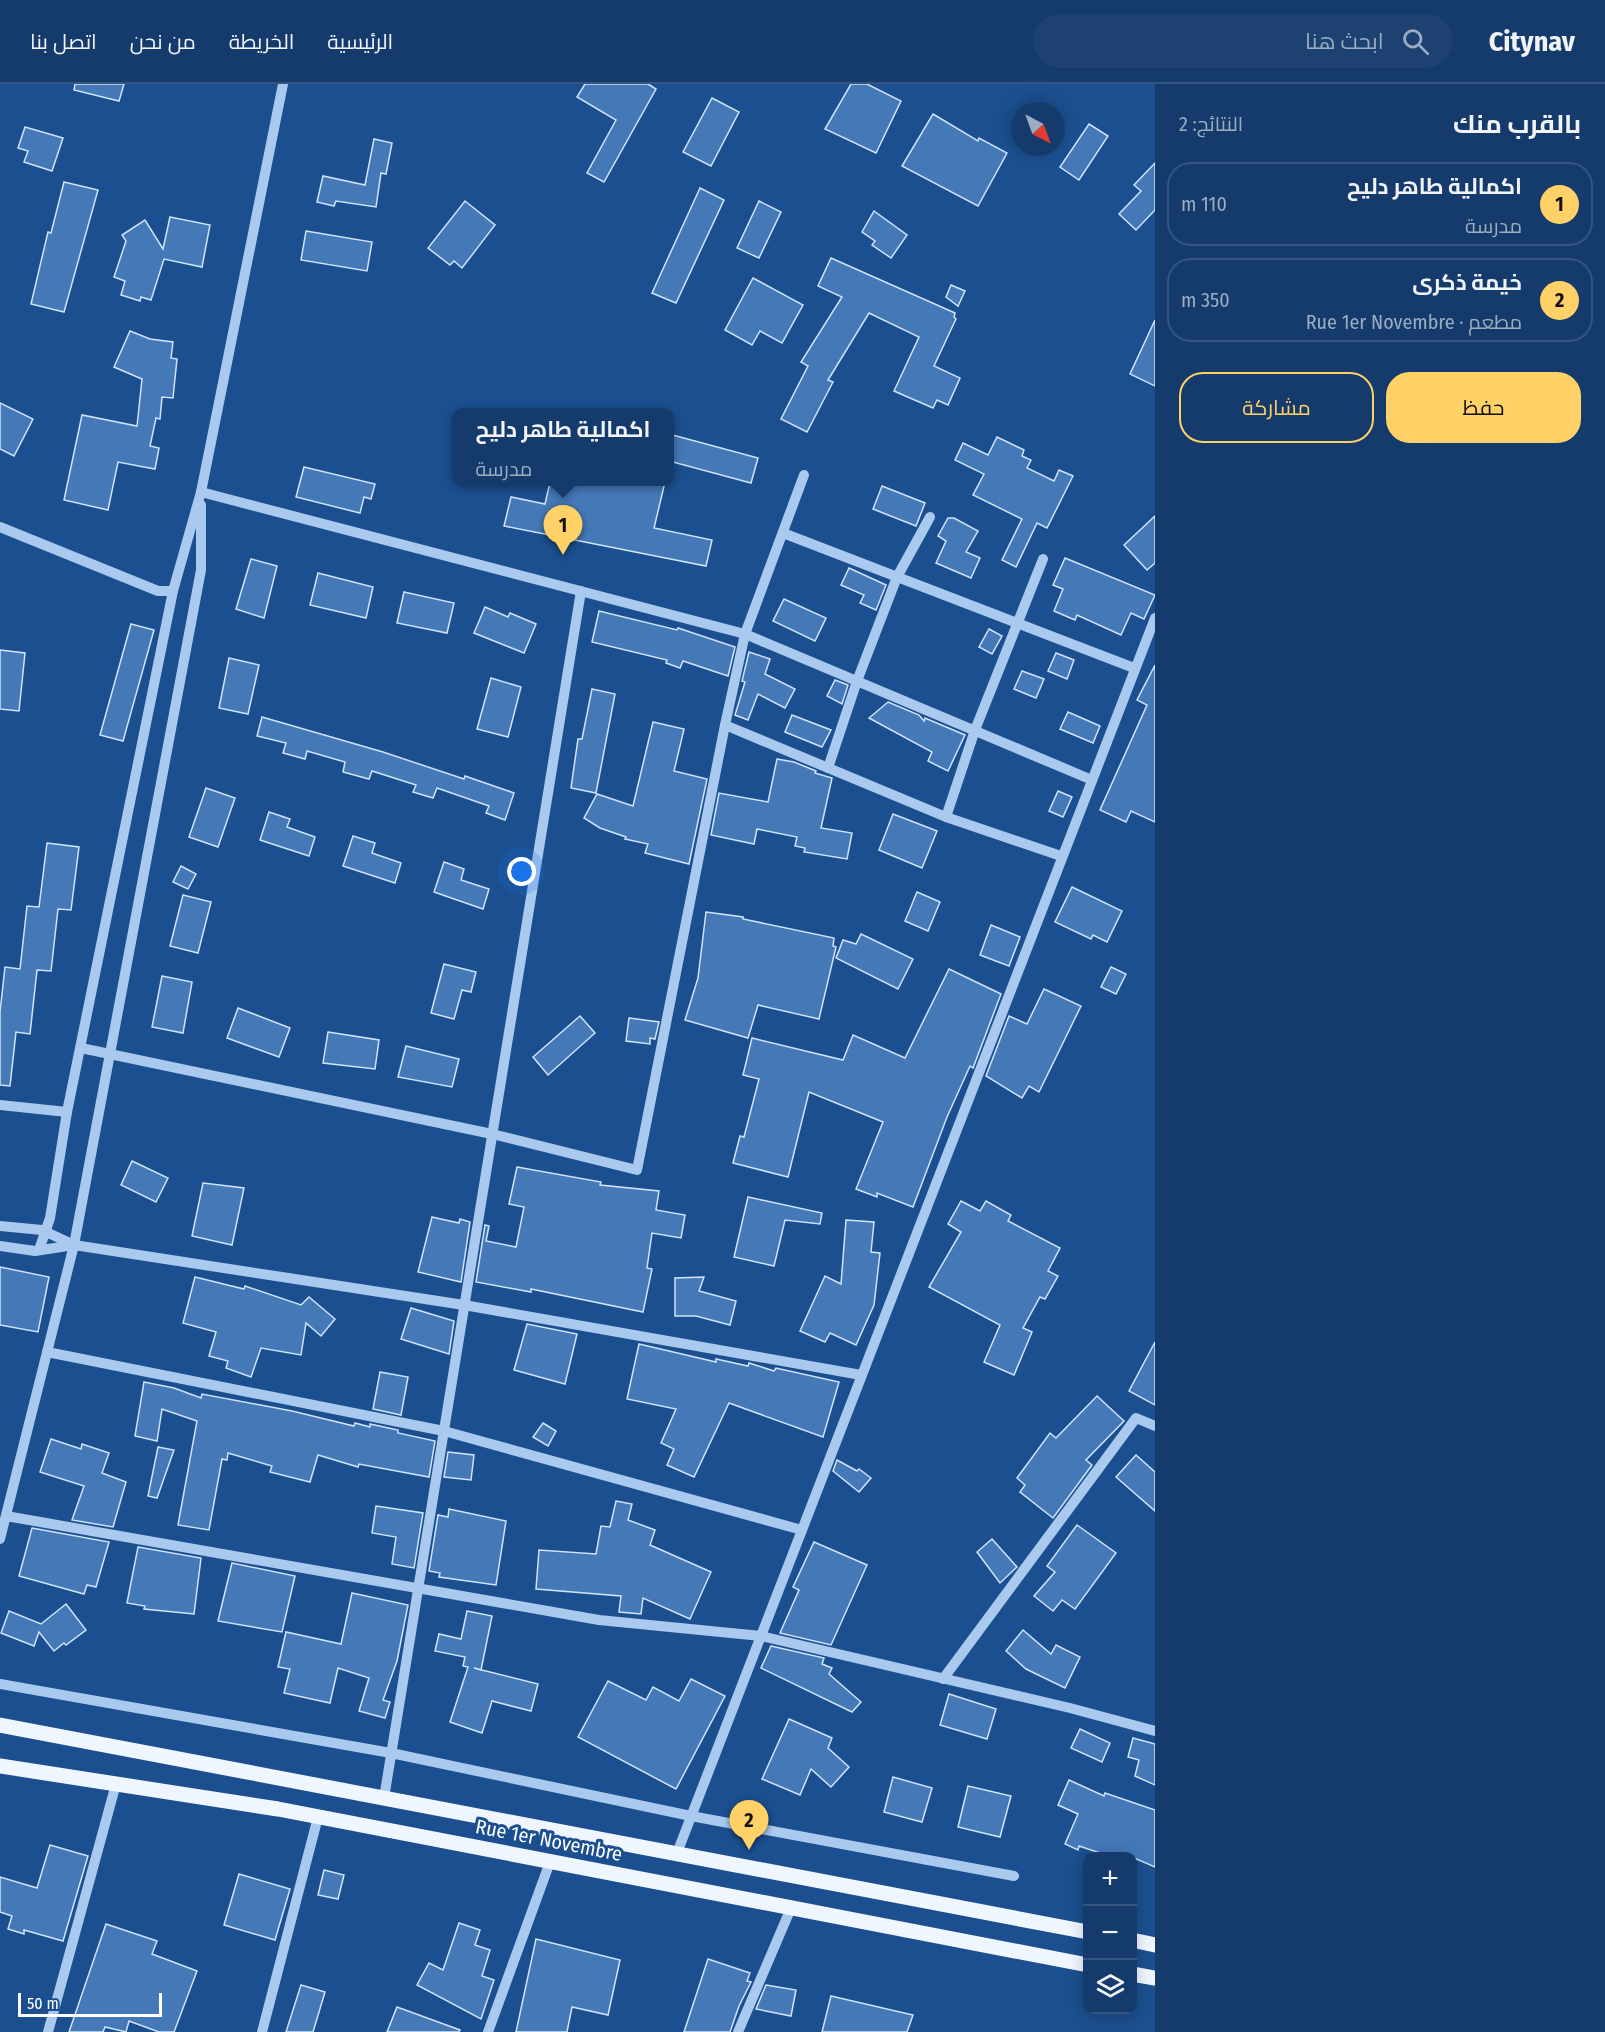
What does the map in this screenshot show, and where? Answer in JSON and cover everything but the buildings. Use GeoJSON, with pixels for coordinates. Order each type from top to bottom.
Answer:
{"type":"FeatureCollection","features":[{"type":"Feature","properties":{"kind":"main road"},"geometry":{"type":"LineString","coordinates":[[0,1725],[1083,1931]]}},
{"type":"Feature","properties":{"kind":"main road","name":"Rue 1er Novembre"},"geometry":{"type":"LineString","coordinates":[[0,1766],[318,1817],[1083,1964]]}},
{"type":"Feature","properties":{"kind":"main road"},"geometry":{"type":"LineString","coordinates":[[1137,1941],[1155,1945]]}},
{"type":"Feature","properties":{"kind":"main road"},"geometry":{"type":"LineString","coordinates":[[1137,1975],[1155,1978]]}},
{"type":"Feature","properties":{"kind":"street"},"geometry":{"type":"LineString","coordinates":[[39,1250],[50,1218],[67,1112],[173,591],[201,492],[283,84]]}},
{"type":"Feature","properties":{"kind":"street"},"geometry":{"type":"LineString","coordinates":[[81,1048],[492,1134],[637,1170],[745,634],[804,475]]}},
{"type":"Feature","properties":{"kind":"street"},"geometry":{"type":"LineString","coordinates":[[201,492],[745,634],[1092,780]]}},
{"type":"Feature","properties":{"kind":"street"},"geometry":{"type":"LineString","coordinates":[[0,1539],[74,1245],[201,570],[201,492]]}},
{"type":"Feature","properties":{"kind":"street"},"geometry":{"type":"LineString","coordinates":[[828,768],[857,681],[897,577],[930,517]]}},
{"type":"Feature","properties":{"kind":"street"},"geometry":{"type":"LineString","coordinates":[[0,527],[158,591],[173,591]]}},
{"type":"Feature","properties":{"kind":"street"},"geometry":{"type":"LineString","coordinates":[[783,533],[1134,668]]}},
{"type":"Feature","properties":{"kind":"street"},"geometry":{"type":"LineString","coordinates":[[946,817],[975,730],[1044,559]]}},
{"type":"Feature","properties":{"kind":"street"},"geometry":{"type":"LineString","coordinates":[[384,1798],[581,591]]}},
{"type":"Feature","properties":{"kind":"street"},"geometry":{"type":"LineString","coordinates":[[677,1853],[1155,618]]}},
{"type":"Feature","properties":{"kind":"street"},"geometry":{"type":"LineString","coordinates":[[725,725],[946,817],[1061,856]]}},
{"type":"Feature","properties":{"kind":"street"},"geometry":{"type":"LineString","coordinates":[[0,1105],[67,1112]]}},
{"type":"Feature","properties":{"kind":"street"},"geometry":{"type":"LineString","coordinates":[[0,1226],[45,1232],[74,1245],[464,1305],[861,1375]]}},
{"type":"Feature","properties":{"kind":"street"},"geometry":{"type":"LineString","coordinates":[[0,1246],[39,1250],[74,1245]]}},
{"type":"Feature","properties":{"kind":"street"},"geometry":{"type":"LineString","coordinates":[[47,1352],[444,1431],[802,1530]]}},
{"type":"Feature","properties":{"kind":"street"},"geometry":{"type":"LineString","coordinates":[[943,1679],[1136,1418],[1155,1426]]}},
{"type":"Feature","properties":{"kind":"street"},"geometry":{"type":"LineString","coordinates":[[6,1516],[599,1620],[761,1636],[1155,1731]]}},
{"type":"Feature","properties":{"kind":"street"},"geometry":{"type":"LineString","coordinates":[[0,1684],[391,1753],[692,1816],[1014,1876]]}},
{"type":"Feature","properties":{"kind":"street"},"geometry":{"type":"LineString","coordinates":[[48,2032],[116,1784]]}},
{"type":"Feature","properties":{"kind":"street"},"geometry":{"type":"LineString","coordinates":[[262,2032],[318,1817]]}},
{"type":"Feature","properties":{"kind":"street"},"geometry":{"type":"LineString","coordinates":[[488,2032],[550,1862]]}},
{"type":"Feature","properties":{"kind":"street"},"geometry":{"type":"LineString","coordinates":[[738,2032],[791,1908]]}},
{"type":"Feature","properties":{"kind":"place","name":"اكمالية طاهر دليح"},"geometry":{"type":"Point","coordinates":[563,555]}},
{"type":"Feature","properties":{"kind":"place","name":"خيمة ذكرى"},"geometry":{"type":"Point","coordinates":[749,1850]}}]}
